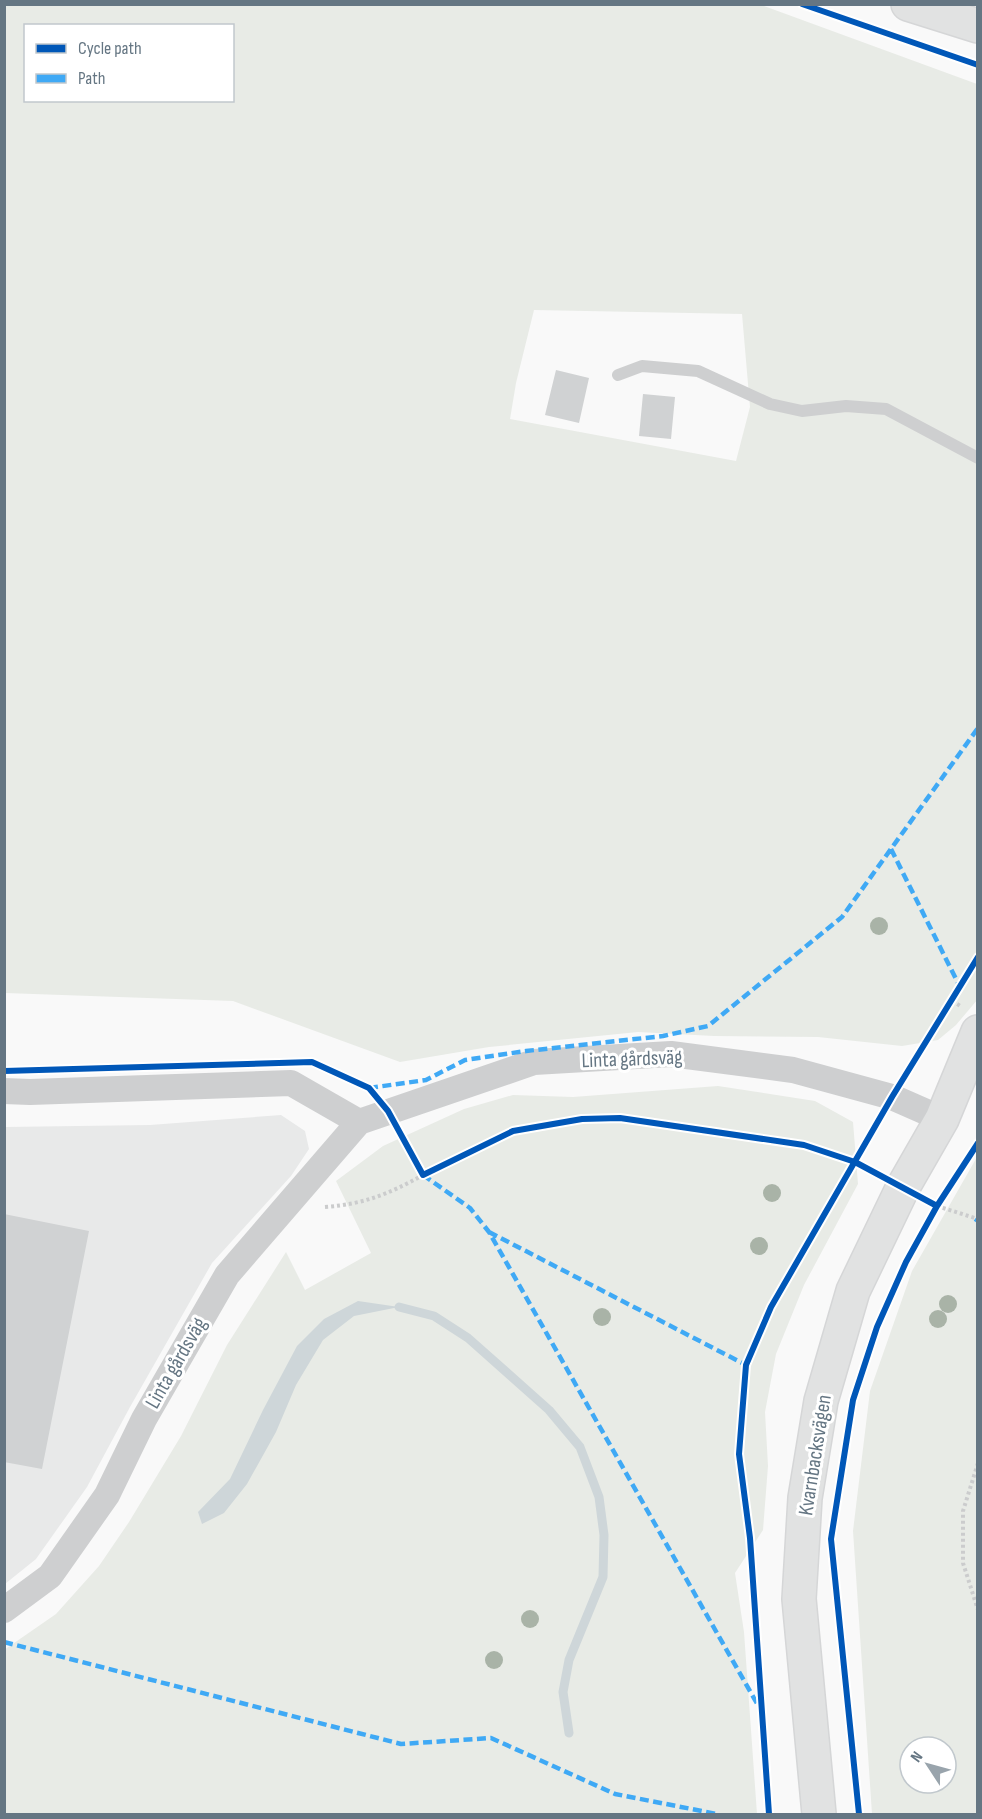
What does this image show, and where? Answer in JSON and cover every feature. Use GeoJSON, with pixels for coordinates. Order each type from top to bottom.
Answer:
{"type":"FeatureCollection","features":[{"type":"Feature","properties":{"kind":"street"},"geometry":{"type":"LineString","coordinates":[[908,4],[978,26]]}},
{"type":"Feature","properties":{"kind":"street","name":"Kvarnbacksvägen"},"geometry":{"type":"LineString","coordinates":[[819,1815],[799,1599],[805,1498],[821,1401],[853,1291],[903,1187],[942,1119],[978,1032]]}},
{"type":"Feature","properties":{"kind":"street","name":"Linta gårdsväg"},"geometry":{"type":"LineString","coordinates":[[4,1610],[50,1576],[107,1496],[144,1419],[227,1275],[359,1122],[534,1062],[671,1054],[793,1070],[892,1097],[942,1119]]}},
{"type":"Feature","properties":{"kind":"street","name":"Kvarnbacksvägen"},"geometry":{"type":"LineString","coordinates":[[942,1119],[978,1074]]}},
{"type":"Feature","properties":{"kind":"street"},"geometry":{"type":"LineString","coordinates":[[4,1091],[42,1092],[291,1083],[359,1122]]}},
{"type":"Feature","properties":{"kind":"lane"},"geometry":{"type":"LineString","coordinates":[[618,375],[642,366],[698,371],[770,404],[802,411],[846,406],[886,409],[978,458]]}},
{"type":"Feature","properties":{"kind":"path"},"geometry":{"type":"LineString","coordinates":[[946,1011],[956,994]]}},
{"type":"Feature","properties":{"kind":"path"},"geometry":{"type":"LineString","coordinates":[[418,1166],[423,1175]]}},
{"type":"Feature","properties":{"kind":"path"},"geometry":{"type":"LineString","coordinates":[[324,1207],[352,1205],[393,1192],[433,1170]]}},
{"type":"Feature","properties":{"kind":"path"},"geometry":{"type":"LineString","coordinates":[[903,1187],[937,1206],[978,1219]]}},
{"type":"Feature","properties":{"kind":"path"},"geometry":{"type":"LineString","coordinates":[[932,1215],[943,1197]]}},
{"type":"Feature","properties":{"kind":"path"},"geometry":{"type":"LineString","coordinates":[[978,1463],[963,1511],[963,1563],[978,1610]]}},
{"type":"Feature","properties":{"kind":"shaded area"},"geometry":{"type":"Polygon","coordinates":[[[5,5],[761,5],[977,84],[978,999],[956,1025],[938,1040],[902,1046],[818,1037],[714,1036],[638,1032],[489,1047],[400,1062],[233,1001],[5,993],[5,5]],[[534,310],[516,383],[510,419],[736,461],[750,407],[742,314],[534,310]]]}},
{"type":"Feature","properties":{"kind":"shaded area"},"geometry":{"type":"Polygon","coordinates":[[[718,1086],[815,1101],[853,1122],[858,1184],[804,1285],[776,1354],[765,1412],[768,1466],[763,1530],[735,1573],[744,1632],[757,1814],[5,1814],[4,1650],[56,1614],[99,1566],[129,1522],[181,1436],[227,1345],[286,1252],[305,1290],[371,1253],[336,1181],[383,1146],[464,1109],[513,1095],[573,1097],[718,1086]]]}},
{"type":"Feature","properties":{"kind":"shaded area"},"geometry":{"type":"Polygon","coordinates":[[[281,1115],[305,1131],[309,1149],[291,1176],[212,1263],[87,1487],[36,1559],[5,1584],[5,1127],[150,1125],[281,1115]]]}},
{"type":"Feature","properties":{"kind":"shaded area"},"geometry":{"type":"Polygon","coordinates":[[[977,1157],[977,1814],[872,1814],[853,1531],[870,1391],[912,1271],[977,1157]]]}},
{"type":"Feature","properties":{"kind":"shaded area"},"geometry":{"type":"Polygon","coordinates":[[[358,1301],[399,1307],[354,1316],[323,1340],[296,1385],[276,1432],[247,1484],[224,1513],[202,1524],[198,1512],[230,1479],[297,1346],[324,1319],[358,1301]]]}},
{"type":"Feature","properties":{"kind":"building"},"geometry":{"type":"Polygon","coordinates":[[[556,370],[589,378],[579,423],[545,415],[556,370]]]}},
{"type":"Feature","properties":{"kind":"building"},"geometry":{"type":"Polygon","coordinates":[[[643,394],[675,397],[671,439],[639,436],[643,394]]]}},
{"type":"Feature","properties":{"kind":"building"},"geometry":{"type":"Polygon","coordinates":[[[4,1214],[89,1231],[42,1469],[4,1462],[4,1214]]]}},
{"type":"Feature","properties":{"kind":"waterway"},"geometry":{"type":"LineString","coordinates":[[399,1307],[434,1316],[468,1338],[549,1410],[580,1447],[599,1497],[604,1535],[603,1577],[569,1660],[563,1692],[569,1733]]}},
{"type":"Feature","properties":{"kind":"marked path"},"geometry":{"type":"LineString","coordinates":[[369,1088],[426,1080],[465,1060],[663,1036],[708,1026],[842,917],[978,728]]}},
{"type":"Feature","properties":{"kind":"marked path"},"geometry":{"type":"LineString","coordinates":[[891,849],[960,987]]}},
{"type":"Feature","properties":{"kind":"marked path"},"geometry":{"type":"LineString","coordinates":[[423,1175],[470,1208],[489,1232],[759,1707]]}},
{"type":"Feature","properties":{"kind":"marked path"},"geometry":{"type":"LineString","coordinates":[[489,1232],[746,1365]]}},
{"type":"Feature","properties":{"kind":"marked path"},"geometry":{"type":"LineString","coordinates":[[4,1642],[401,1744],[491,1738],[615,1794],[717,1814]]}},
{"type":"Feature","properties":{"kind":"cycle path"},"geometry":{"type":"LineString","coordinates":[[802,4],[978,65]]}},
{"type":"Feature","properties":{"kind":"cycle path"},"geometry":{"type":"LineString","coordinates":[[769,1814],[750,1538],[739,1454],[746,1365],[771,1307],[892,1097],[978,957]]}},
{"type":"Feature","properties":{"kind":"cycle path"},"geometry":{"type":"LineString","coordinates":[[4,1071],[312,1062],[369,1088],[388,1111],[423,1175],[513,1131],[582,1119],[620,1118],[804,1145],[855,1162],[937,1206]]}},
{"type":"Feature","properties":{"kind":"cycle path"},"geometry":{"type":"LineString","coordinates":[[859,1814],[831,1539],[853,1400],[877,1327],[906,1262],[937,1206],[978,1143]]}}]}
